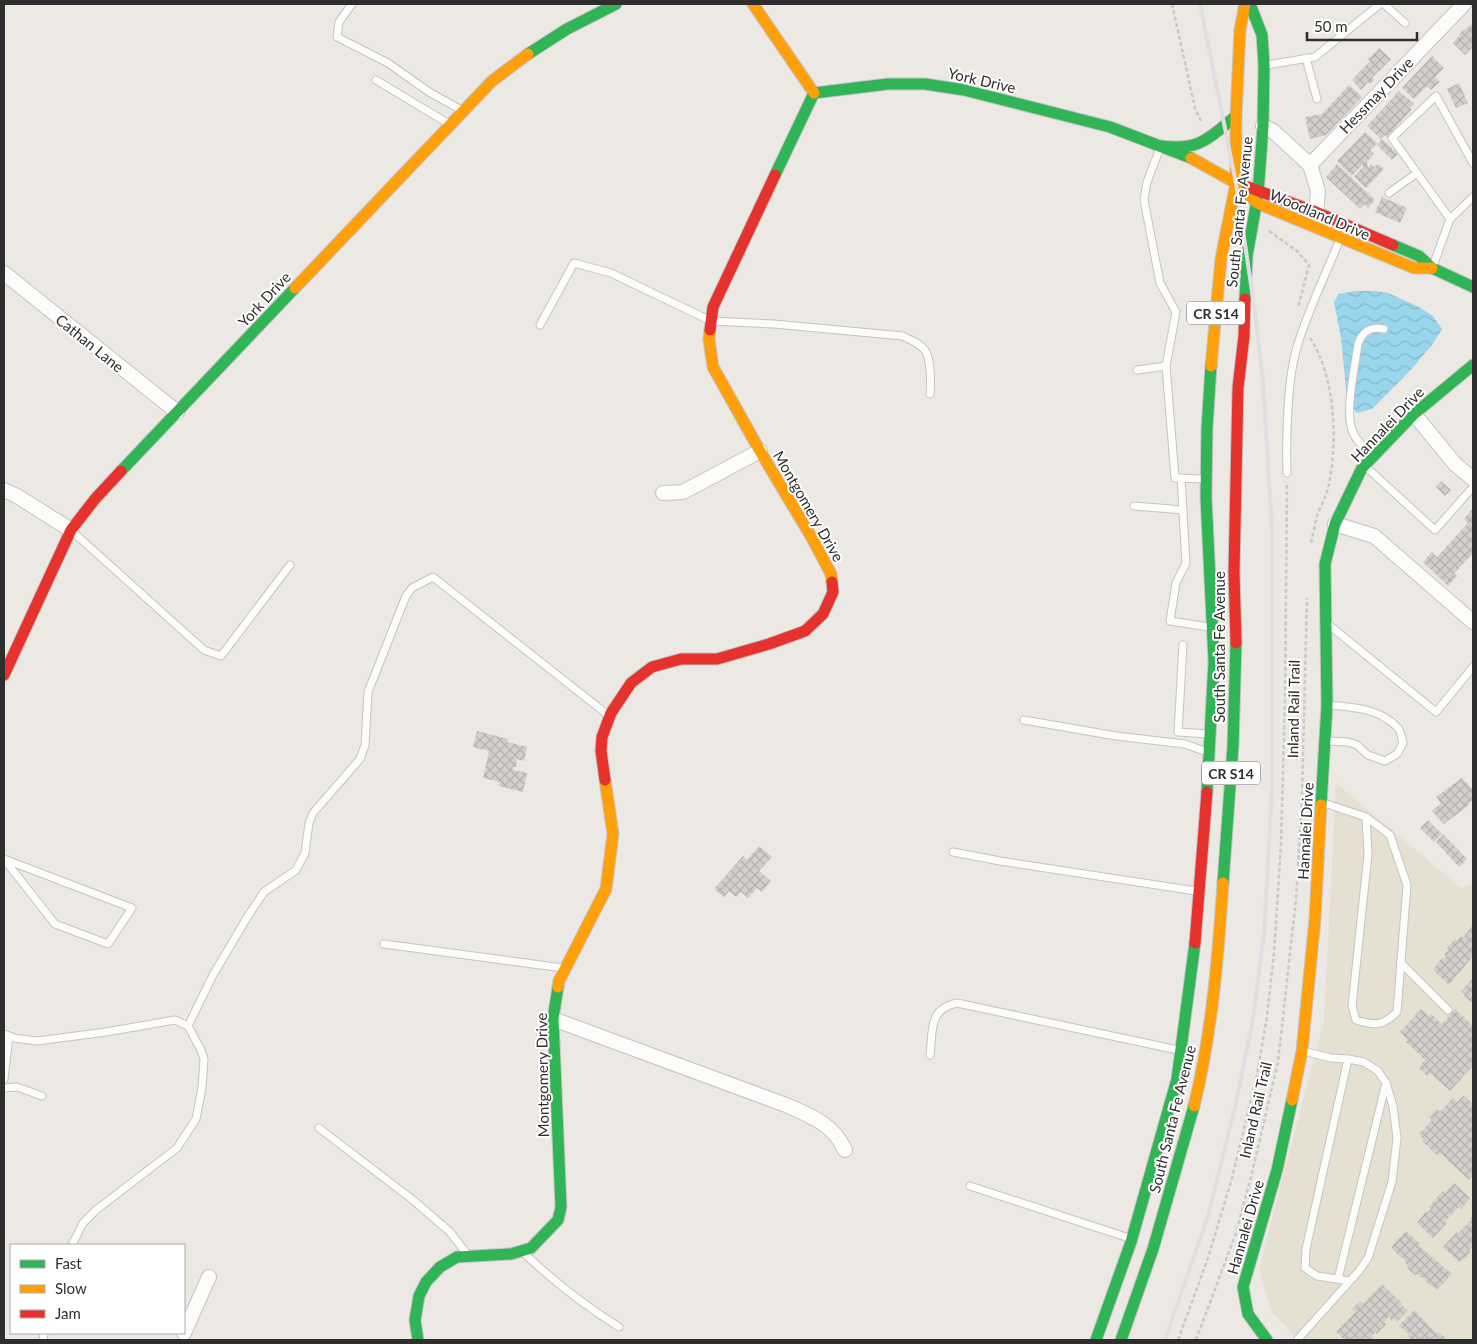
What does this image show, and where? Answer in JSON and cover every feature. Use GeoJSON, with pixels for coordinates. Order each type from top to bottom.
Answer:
{"type":"FeatureCollection","features":[{"type":"Feature","properties":{"kind":"street","name":"York Drive"},"geometry":{"type":"LineString","coordinates":[[4,675],[71,530],[96,499],[449,124],[492,81],[516,61],[593,11],[616,4]]}},
{"type":"Feature","properties":{"kind":"street"},"geometry":{"type":"LineString","coordinates":[[753,4],[814,93]]}},
{"type":"Feature","properties":{"kind":"street","name":"South Santa Fe Avenue"},"geometry":{"type":"LineString","coordinates":[[1096,1340],[1132,1239],[1165,1124],[1181,1051],[1194,958],[1210,753],[1214,661],[1207,479],[1208,428],[1213,341],[1221,259],[1236,183],[1236,116],[1240,30],[1244,4]]}},
{"type":"Feature","properties":{"kind":"street","name":"South Santa Fe Avenue"},"geometry":{"type":"LineString","coordinates":[[1121,1340],[1153,1249],[1183,1148],[1199,1084],[1218,960],[1237,661],[1234,572],[1238,388],[1244,336],[1247,256],[1258,190],[1263,126],[1264,65],[1262,36],[1250,4]]}},
{"type":"Feature","properties":{"kind":"street","name":"Hessmay Drive"},"geometry":{"type":"LineString","coordinates":[[1310,165],[1464,4]]}},
{"type":"Feature","properties":{"kind":"street","name":"York Drive"},"geometry":{"type":"LineString","coordinates":[[814,93],[888,84],[925,84],[964,90],[1110,127],[1197,160],[1236,183]]}},
{"type":"Feature","properties":{"kind":"street","name":"Montgomery Drive"},"geometry":{"type":"LineString","coordinates":[[418,1340],[415,1320],[419,1296],[426,1282],[440,1267],[457,1257],[511,1254],[522,1251],[534,1246],[558,1220],[562,1207],[553,1019],[559,981],[606,889],[614,834],[601,751],[602,737],[610,717],[631,683],[652,667],[681,659],[717,659],[805,631],[823,614],[833,592],[831,574],[812,538],[712,367],[709,339],[713,307],[814,93]]}},
{"type":"Feature","properties":{"kind":"street"},"geometry":{"type":"LineString","coordinates":[[1161,146],[1187,147],[1209,137],[1236,116]]}},
{"type":"Feature","properties":{"kind":"street"},"geometry":{"type":"LineString","coordinates":[[1263,126],[1273,131],[1310,165],[1318,191],[1316,212]]}},
{"type":"Feature","properties":{"kind":"street"},"geometry":{"type":"LineString","coordinates":[[1218,450],[1220,386],[1234,234],[1236,183]]}},
{"type":"Feature","properties":{"kind":"street","name":"Woodland Drive"},"geometry":{"type":"LineString","coordinates":[[1236,183],[1316,212],[1418,256],[1432,268],[1473,287]]}},
{"type":"Feature","properties":{"kind":"street","name":"Woodland Drive"},"geometry":{"type":"LineString","coordinates":[[1236,183],[1256,204],[1414,268],[1432,268]]}},
{"type":"Feature","properties":{"kind":"street","name":"Cathan Lane"},"geometry":{"type":"LineString","coordinates":[[4,273],[177,412]]}},
{"type":"Feature","properties":{"kind":"street","name":"Hannalei Drive"},"geometry":{"type":"LineString","coordinates":[[1267,1340],[1248,1314],[1243,1287],[1277,1170],[1302,1051],[1315,919],[1326,741],[1325,564],[1335,524],[1365,465],[1414,414],[1473,365]]}},
{"type":"Feature","properties":{"kind":"street"},"geometry":{"type":"LineString","coordinates":[[1414,414],[1455,464],[1473,479]]}},
{"type":"Feature","properties":{"kind":"street"},"geometry":{"type":"LineString","coordinates":[[663,492],[683,492],[760,452]]}},
{"type":"Feature","properties":{"kind":"street"},"geometry":{"type":"LineString","coordinates":[[1225,484],[1235,515]]}},
{"type":"Feature","properties":{"kind":"street"},"geometry":{"type":"LineString","coordinates":[[4,490],[17,496],[71,530]]}},
{"type":"Feature","properties":{"kind":"street"},"geometry":{"type":"LineString","coordinates":[[1335,524],[1374,536],[1473,622]]}},
{"type":"Feature","properties":{"kind":"street"},"geometry":{"type":"LineString","coordinates":[[553,1019],[786,1105],[816,1119],[830,1129],[839,1137],[846,1150]]}},
{"type":"Feature","properties":{"kind":"street"},"geometry":{"type":"LineString","coordinates":[[185,1331],[209,1277]]}},
{"type":"Feature","properties":{"kind":"lane"},"geometry":{"type":"LineString","coordinates":[[352,4],[339,22],[336,37],[388,63],[429,92],[463,111]]}},
{"type":"Feature","properties":{"kind":"lane"},"geometry":{"type":"LineString","coordinates":[[1264,65],[1315,57],[1382,4],[1405,23]]}},
{"type":"Feature","properties":{"kind":"lane"},"geometry":{"type":"LineString","coordinates":[[1306,58],[1317,99]]}},
{"type":"Feature","properties":{"kind":"lane"},"geometry":{"type":"LineString","coordinates":[[376,80],[449,124]]}},
{"type":"Feature","properties":{"kind":"lane"},"geometry":{"type":"LineString","coordinates":[[1450,219],[1392,138],[1436,96],[1473,163]]}},
{"type":"Feature","properties":{"kind":"lane"},"geometry":{"type":"LineString","coordinates":[[1161,146],[1147,182],[1144,200],[1160,283],[1176,312],[1166,366],[1175,478],[1207,479]]}},
{"type":"Feature","properties":{"kind":"lane"},"geometry":{"type":"LineString","coordinates":[[1389,193],[1417,173]]}},
{"type":"Feature","properties":{"kind":"lane"},"geometry":{"type":"LineString","coordinates":[[1432,268],[1450,219],[1473,197]]}},
{"type":"Feature","properties":{"kind":"lane"},"geometry":{"type":"LineString","coordinates":[[1287,473],[1286,451],[1290,385],[1297,347],[1340,238]]}},
{"type":"Feature","properties":{"kind":"lane"},"geometry":{"type":"LineString","coordinates":[[540,324],[574,263],[611,273],[711,321],[774,324],[903,336],[918,344],[926,352],[931,378],[930,394]]}},
{"type":"Feature","properties":{"kind":"lane"},"geometry":{"type":"LineString","coordinates":[[1373,456],[1352,431],[1349,416],[1358,344],[1361,335],[1376,327],[1384,329]]}},
{"type":"Feature","properties":{"kind":"lane"},"geometry":{"type":"LineString","coordinates":[[1137,370],[1166,366]]}},
{"type":"Feature","properties":{"kind":"lane"},"geometry":{"type":"LineString","coordinates":[[1365,465],[1436,530],[1473,487]]}},
{"type":"Feature","properties":{"kind":"lane"},"geometry":{"type":"LineString","coordinates":[[1181,478],[1186,563],[1176,583],[1170,621],[1212,627]]}},
{"type":"Feature","properties":{"kind":"lane"},"geometry":{"type":"LineString","coordinates":[[1134,506],[1183,510]]}},
{"type":"Feature","properties":{"kind":"lane"},"geometry":{"type":"LineString","coordinates":[[71,530],[204,650],[221,656],[290,565]]}},
{"type":"Feature","properties":{"kind":"lane"},"geometry":{"type":"LineString","coordinates":[[188,1026],[213,975],[264,892],[296,870],[305,853],[309,823],[313,813],[360,759],[365,745],[368,692],[406,596],[412,588],[433,577],[610,717]]}},
{"type":"Feature","properties":{"kind":"lane"},"geometry":{"type":"LineString","coordinates":[[1326,623],[1436,712],[1473,667]]}},
{"type":"Feature","properties":{"kind":"lane"},"geometry":{"type":"LineString","coordinates":[[1183,644],[1178,732],[1210,734]]}},
{"type":"Feature","properties":{"kind":"lane"},"geometry":{"type":"LineString","coordinates":[[1326,741],[1348,742],[1357,745],[1368,755],[1385,762],[1397,754],[1403,743],[1399,729],[1377,713],[1327,705]]}},
{"type":"Feature","properties":{"kind":"lane"},"geometry":{"type":"LineString","coordinates":[[1024,720],[1116,736],[1185,744],[1210,753]]}},
{"type":"Feature","properties":{"kind":"lane"},"geometry":{"type":"LineString","coordinates":[[1321,802],[1366,817],[1390,836],[1407,885],[1397,1012],[1388,1022],[1371,1025],[1356,1020],[1352,1006],[1368,854],[1366,817]]}},
{"type":"Feature","properties":{"kind":"lane"},"geometry":{"type":"LineString","coordinates":[[953,852],[1000,861],[1199,891]]}},
{"type":"Feature","properties":{"kind":"lane"},"geometry":{"type":"LineString","coordinates":[[4,859],[86,891],[132,908],[108,944],[54,924],[4,859]]}},
{"type":"Feature","properties":{"kind":"lane"},"geometry":{"type":"LineString","coordinates":[[384,944],[566,968]]}},
{"type":"Feature","properties":{"kind":"lane"},"geometry":{"type":"LineString","coordinates":[[1401,963],[1448,1010]]}},
{"type":"Feature","properties":{"kind":"lane"},"geometry":{"type":"LineString","coordinates":[[930,1055],[935,1018],[940,1010],[948,1005],[957,1003],[1181,1051]]}},
{"type":"Feature","properties":{"kind":"lane"},"geometry":{"type":"LineString","coordinates":[[4,1079],[6,1035],[36,1041],[106,1032],[175,1020],[188,1026],[201,1050],[204,1059],[202,1088],[196,1119],[177,1148],[96,1210],[83,1222],[72,1244]]}},
{"type":"Feature","properties":{"kind":"lane"},"geometry":{"type":"LineString","coordinates":[[1297,1340],[1368,1258],[1392,1182],[1397,1138],[1393,1106],[1386,1083],[1378,1071],[1364,1062],[1348,1058],[1331,1058],[1302,1051]]}},
{"type":"Feature","properties":{"kind":"lane"},"geometry":{"type":"LineString","coordinates":[[1348,1058],[1306,1249],[1305,1268],[1317,1276],[1349,1281]]}},
{"type":"Feature","properties":{"kind":"lane"},"geometry":{"type":"LineString","coordinates":[[1338,1279],[1386,1083]]}},
{"type":"Feature","properties":{"kind":"lane"},"geometry":{"type":"LineString","coordinates":[[4,1088],[17,1087],[42,1096]]}},
{"type":"Feature","properties":{"kind":"lane"},"geometry":{"type":"LineString","coordinates":[[319,1128],[413,1200],[450,1232],[469,1257]]}},
{"type":"Feature","properties":{"kind":"lane"},"geometry":{"type":"LineString","coordinates":[[970,1186],[1132,1239]]}},
{"type":"Feature","properties":{"kind":"lane"},"geometry":{"type":"LineString","coordinates":[[522,1251],[570,1294],[619,1327]]}},
{"type":"Feature","properties":{"kind":"path"},"geometry":{"type":"LineString","coordinates":[[1172,4],[1195,108],[1204,127]]}},
{"type":"Feature","properties":{"kind":"path"},"geometry":{"type":"LineString","coordinates":[[1281,240],[1297,251],[1309,265],[1298,305],[1300,322],[1314,344],[1326,373],[1333,418],[1334,458],[1311,544]]}},
{"type":"Feature","properties":{"kind":"path"},"geometry":{"type":"LineString","coordinates":[[1178,1340],[1208,1258],[1232,1178],[1257,1075],[1267,1016],[1274,953],[1281,844],[1285,698],[1287,473]]}},
{"type":"Feature","properties":{"kind":"path","name":"Inland Rail Trail"},"geometry":{"type":"LineString","coordinates":[[1196,1340],[1236,1233],[1278,1062],[1296,899],[1302,797],[1307,590]]}},
{"type":"Feature","properties":{"kind":"shaded area"},"geometry":{"type":"Polygon","coordinates":[[[1336,783],[1461,888],[1473,884],[1473,1340],[1299,1340],[1272,1313],[1259,1269],[1324,1020],[1336,783]]]}},
{"type":"Feature","properties":{"kind":"water"},"geometry":{"type":"Polygon","coordinates":[[[1355,291],[1388,293],[1419,307],[1433,316],[1442,329],[1432,345],[1408,373],[1372,409],[1357,413],[1347,399],[1341,338],[1334,302],[1339,294],[1355,291]]]}},
{"type":"Feature","properties":{"kind":"building"},"geometry":{"type":"Polygon","coordinates":[[[1473,22],[1473,47],[1465,55],[1453,43],[1459,34],[1473,22]]]}},
{"type":"Feature","properties":{"kind":"building"},"geometry":{"type":"Polygon","coordinates":[[[1379,48],[1391,59],[1372,78],[1374,80],[1370,84],[1368,82],[1361,90],[1352,80],[1370,61],[1368,59],[1379,48]]]}},
{"type":"Feature","properties":{"kind":"building"},"geometry":{"type":"Polygon","coordinates":[[[1432,56],[1444,68],[1435,77],[1440,82],[1431,90],[1427,86],[1414,99],[1402,88],[1432,56]]]}},
{"type":"Feature","properties":{"kind":"building"},"geometry":{"type":"Polygon","coordinates":[[[1459,83],[1468,103],[1456,108],[1447,89],[1459,83]]]}},
{"type":"Feature","properties":{"kind":"building"},"geometry":{"type":"Polygon","coordinates":[[[1349,85],[1362,97],[1326,135],[1310,139],[1305,117],[1322,114],[1349,85]]]}},
{"type":"Feature","properties":{"kind":"building"},"geometry":{"type":"Polygon","coordinates":[[[1399,91],[1414,104],[1410,108],[1412,109],[1387,137],[1385,135],[1381,139],[1367,126],[1399,91]]]}},
{"type":"Feature","properties":{"kind":"building"},"geometry":{"type":"Polygon","coordinates":[[[1365,132],[1377,143],[1370,150],[1374,154],[1367,162],[1368,168],[1371,164],[1374,167],[1378,164],[1384,169],[1366,188],[1354,177],[1364,166],[1362,165],[1352,176],[1337,161],[1365,132]]]}},
{"type":"Feature","properties":{"kind":"building"},"geometry":{"type":"Polygon","coordinates":[[[1382,139],[1398,154],[1392,160],[1377,145],[1382,139]]]}},
{"type":"Feature","properties":{"kind":"building"},"geometry":{"type":"Polygon","coordinates":[[[1337,164],[1375,200],[1368,208],[1365,204],[1360,209],[1326,177],[1337,164]]]}},
{"type":"Feature","properties":{"kind":"building"},"geometry":{"type":"Polygon","coordinates":[[[1382,197],[1407,208],[1400,223],[1375,212],[1382,197]]]}},
{"type":"Feature","properties":{"kind":"building"},"geometry":{"type":"Polygon","coordinates":[[[1441,481],[1451,490],[1445,496],[1436,487],[1441,481]]]}},
{"type":"Feature","properties":{"kind":"building"},"geometry":{"type":"Polygon","coordinates":[[[1473,508],[1473,553],[1454,574],[1457,576],[1448,586],[1423,562],[1432,552],[1437,557],[1468,523],[1464,519],[1473,508]]]}},
{"type":"Feature","properties":{"kind":"building"},"geometry":{"type":"Polygon","coordinates":[[[477,731],[508,739],[507,742],[527,747],[524,761],[517,759],[516,767],[513,767],[513,770],[527,773],[523,792],[499,786],[500,782],[483,778],[489,751],[473,747],[477,731]]]}},
{"type":"Feature","properties":{"kind":"building"},"geometry":{"type":"Polygon","coordinates":[[[1462,778],[1473,790],[1473,799],[1469,805],[1444,824],[1432,811],[1441,803],[1436,797],[1462,778]]]}},
{"type":"Feature","properties":{"kind":"building"},"geometry":{"type":"Polygon","coordinates":[[[1428,820],[1442,834],[1434,842],[1420,828],[1428,820]]]}},
{"type":"Feature","properties":{"kind":"building"},"geometry":{"type":"Polygon","coordinates":[[[1443,834],[1467,859],[1459,867],[1436,842],[1443,834]]]}},
{"type":"Feature","properties":{"kind":"building"},"geometry":{"type":"Polygon","coordinates":[[[759,846],[772,857],[759,871],[771,881],[762,892],[757,888],[748,898],[741,892],[736,897],[729,891],[724,897],[714,889],[743,856],[747,860],[759,846]]]}},
{"type":"Feature","properties":{"kind":"building"},"geometry":{"type":"Polygon","coordinates":[[[1472,926],[1473,956],[1449,985],[1433,970],[1442,958],[1446,956],[1444,954],[1449,950],[1447,948],[1455,939],[1457,941],[1461,936],[1463,938],[1472,926]]]}},
{"type":"Feature","properties":{"kind":"building"},"geometry":{"type":"Polygon","coordinates":[[[1473,978],[1473,1003],[1461,991],[1473,978]]]}},
{"type":"Feature","properties":{"kind":"building"},"geometry":{"type":"Polygon","coordinates":[[[1421,1009],[1429,1016],[1431,1014],[1442,1024],[1455,1009],[1473,1026],[1473,1069],[1471,1068],[1450,1091],[1430,1073],[1427,1076],[1419,1068],[1425,1060],[1406,1042],[1408,1040],[1400,1032],[1421,1009]]]}},
{"type":"Feature","properties":{"kind":"building"},"geometry":{"type":"Polygon","coordinates":[[[1464,1095],[1473,1104],[1473,1176],[1469,1180],[1440,1153],[1438,1156],[1422,1141],[1424,1139],[1419,1134],[1432,1120],[1429,1117],[1437,1109],[1440,1112],[1453,1098],[1457,1102],[1464,1095]]]}},
{"type":"Feature","properties":{"kind":"building"},"geometry":{"type":"Polygon","coordinates":[[[1454,1183],[1470,1198],[1461,1209],[1459,1207],[1445,1221],[1447,1223],[1433,1238],[1417,1223],[1426,1211],[1428,1212],[1431,1209],[1429,1207],[1439,1195],[1443,1191],[1445,1193],[1454,1183]]]}},
{"type":"Feature","properties":{"kind":"building"},"geometry":{"type":"Polygon","coordinates":[[[1473,1215],[1473,1248],[1459,1262],[1443,1247],[1457,1232],[1458,1234],[1472,1219],[1470,1218],[1473,1215]]]}},
{"type":"Feature","properties":{"kind":"building"},"geometry":{"type":"Polygon","coordinates":[[[1406,1231],[1420,1244],[1419,1246],[1452,1274],[1437,1290],[1425,1281],[1423,1277],[1415,1275],[1407,1268],[1405,1260],[1391,1247],[1406,1231]]]}},
{"type":"Feature","properties":{"kind":"building"},"geometry":{"type":"Polygon","coordinates":[[[1382,1284],[1408,1310],[1397,1322],[1394,1319],[1392,1321],[1389,1317],[1384,1322],[1386,1324],[1377,1334],[1375,1332],[1371,1337],[1374,1340],[1345,1340],[1336,1332],[1355,1312],[1352,1309],[1360,1301],[1363,1304],[1382,1284]]]}},
{"type":"Feature","properties":{"kind":"building"},"geometry":{"type":"Polygon","coordinates":[[[1414,1310],[1437,1334],[1439,1332],[1448,1340],[1412,1340],[1407,1336],[1409,1334],[1399,1326],[1414,1310]]]}},
{"type":"Feature","properties":{"kind":"railway"},"geometry":{"type":"LineString","coordinates":[[1165,1340],[1208,1216],[1236,1103],[1253,1019],[1264,935],[1272,790],[1272,528],[1263,383],[1255,312],[1236,183],[1200,4]]}},
{"type":"Feature","properties":{"kind":"traffic: fast"},"geometry":{"type":"LineString","coordinates":[[528,54],[567,29],[616,4]]}},
{"type":"Feature","properties":{"kind":"traffic: fast"},"geometry":{"type":"LineString","coordinates":[[1245,299],[1247,256],[1258,194],[1263,126],[1264,65],[1262,35],[1250,4]]}},
{"type":"Feature","properties":{"kind":"traffic: fast"},"geometry":{"type":"LineString","coordinates":[[814,93],[888,84],[925,84],[964,90],[1110,127],[1191,158]]}},
{"type":"Feature","properties":{"kind":"traffic: fast"},"geometry":{"type":"LineString","coordinates":[[775,175],[814,93]]}},
{"type":"Feature","properties":{"kind":"traffic: fast"},"geometry":{"type":"LineString","coordinates":[[1161,146],[1185,147],[1202,142],[1236,116]]}},
{"type":"Feature","properties":{"kind":"traffic: fast"},"geometry":{"type":"LineString","coordinates":[[1393,245],[1419,256],[1432,268],[1473,287]]}},
{"type":"Feature","properties":{"kind":"traffic: fast"},"geometry":{"type":"LineString","coordinates":[[121,471],[295,288]]}},
{"type":"Feature","properties":{"kind":"traffic: fast"},"geometry":{"type":"LineString","coordinates":[[1321,805],[1327,705],[1325,564],[1335,524],[1362,468],[1414,414],[1473,365]]}},
{"type":"Feature","properties":{"kind":"traffic: fast"},"geometry":{"type":"LineString","coordinates":[[1207,792],[1214,661],[1206,497],[1207,428],[1211,366]]}},
{"type":"Feature","properties":{"kind":"traffic: fast"},"geometry":{"type":"LineString","coordinates":[[1223,883],[1233,746],[1236,643]]}},
{"type":"Feature","properties":{"kind":"traffic: fast"},"geometry":{"type":"LineString","coordinates":[[1096,1340],[1131,1242],[1177,1079],[1195,943]]}},
{"type":"Feature","properties":{"kind":"traffic: fast"},"geometry":{"type":"LineString","coordinates":[[418,1340],[415,1320],[419,1296],[426,1282],[440,1267],[457,1257],[511,1254],[531,1248],[558,1220],[561,1207],[553,1019],[558,987]]}},
{"type":"Feature","properties":{"kind":"traffic: fast"},"geometry":{"type":"LineString","coordinates":[[1267,1340],[1248,1314],[1243,1287],[1277,1170],[1292,1100]]}},
{"type":"Feature","properties":{"kind":"traffic: fast"},"geometry":{"type":"LineString","coordinates":[[1121,1340],[1153,1249],[1194,1106]]}},
{"type":"Feature","properties":{"kind":"traffic: slow"},"geometry":{"type":"LineString","coordinates":[[753,4],[814,93]]}},
{"type":"Feature","properties":{"kind":"traffic: slow"},"geometry":{"type":"LineString","coordinates":[[1211,366],[1221,259],[1236,183],[1236,116],[1240,30],[1245,4]]}},
{"type":"Feature","properties":{"kind":"traffic: slow"},"geometry":{"type":"LineString","coordinates":[[295,288],[492,81],[528,54]]}},
{"type":"Feature","properties":{"kind":"traffic: slow"},"geometry":{"type":"LineString","coordinates":[[1191,158],[1236,183],[1257,203],[1414,268],[1432,268]]}},
{"type":"Feature","properties":{"kind":"traffic: slow"},"geometry":{"type":"LineString","coordinates":[[710,330],[709,339],[713,367],[812,538],[831,574],[832,582]]}},
{"type":"Feature","properties":{"kind":"traffic: slow"},"geometry":{"type":"LineString","coordinates":[[558,987],[559,981],[606,889],[613,834],[605,780]]}},
{"type":"Feature","properties":{"kind":"traffic: slow"},"geometry":{"type":"LineString","coordinates":[[1292,1100],[1302,1051],[1315,919],[1321,805]]}},
{"type":"Feature","properties":{"kind":"traffic: slow"},"geometry":{"type":"LineString","coordinates":[[1194,1106],[1210,1023],[1223,883]]}},
{"type":"Feature","properties":{"kind":"traffic: jam"},"geometry":{"type":"LineString","coordinates":[[710,330],[713,307],[775,175]]}},
{"type":"Feature","properties":{"kind":"traffic: jam"},"geometry":{"type":"LineString","coordinates":[[1248,187],[1316,212],[1393,245]]}},
{"type":"Feature","properties":{"kind":"traffic: jam"},"geometry":{"type":"LineString","coordinates":[[1236,643],[1234,572],[1238,388],[1244,336],[1245,299]]}},
{"type":"Feature","properties":{"kind":"traffic: jam"},"geometry":{"type":"LineString","coordinates":[[4,675],[71,530],[95,499],[121,471]]}},
{"type":"Feature","properties":{"kind":"traffic: jam"},"geometry":{"type":"LineString","coordinates":[[605,780],[601,751],[602,737],[611,713],[631,683],[652,667],[681,659],[717,659],[805,631],[823,614],[833,592],[832,582]]}},
{"type":"Feature","properties":{"kind":"traffic: jam"},"geometry":{"type":"LineString","coordinates":[[1195,943],[1207,792]]}}]}
